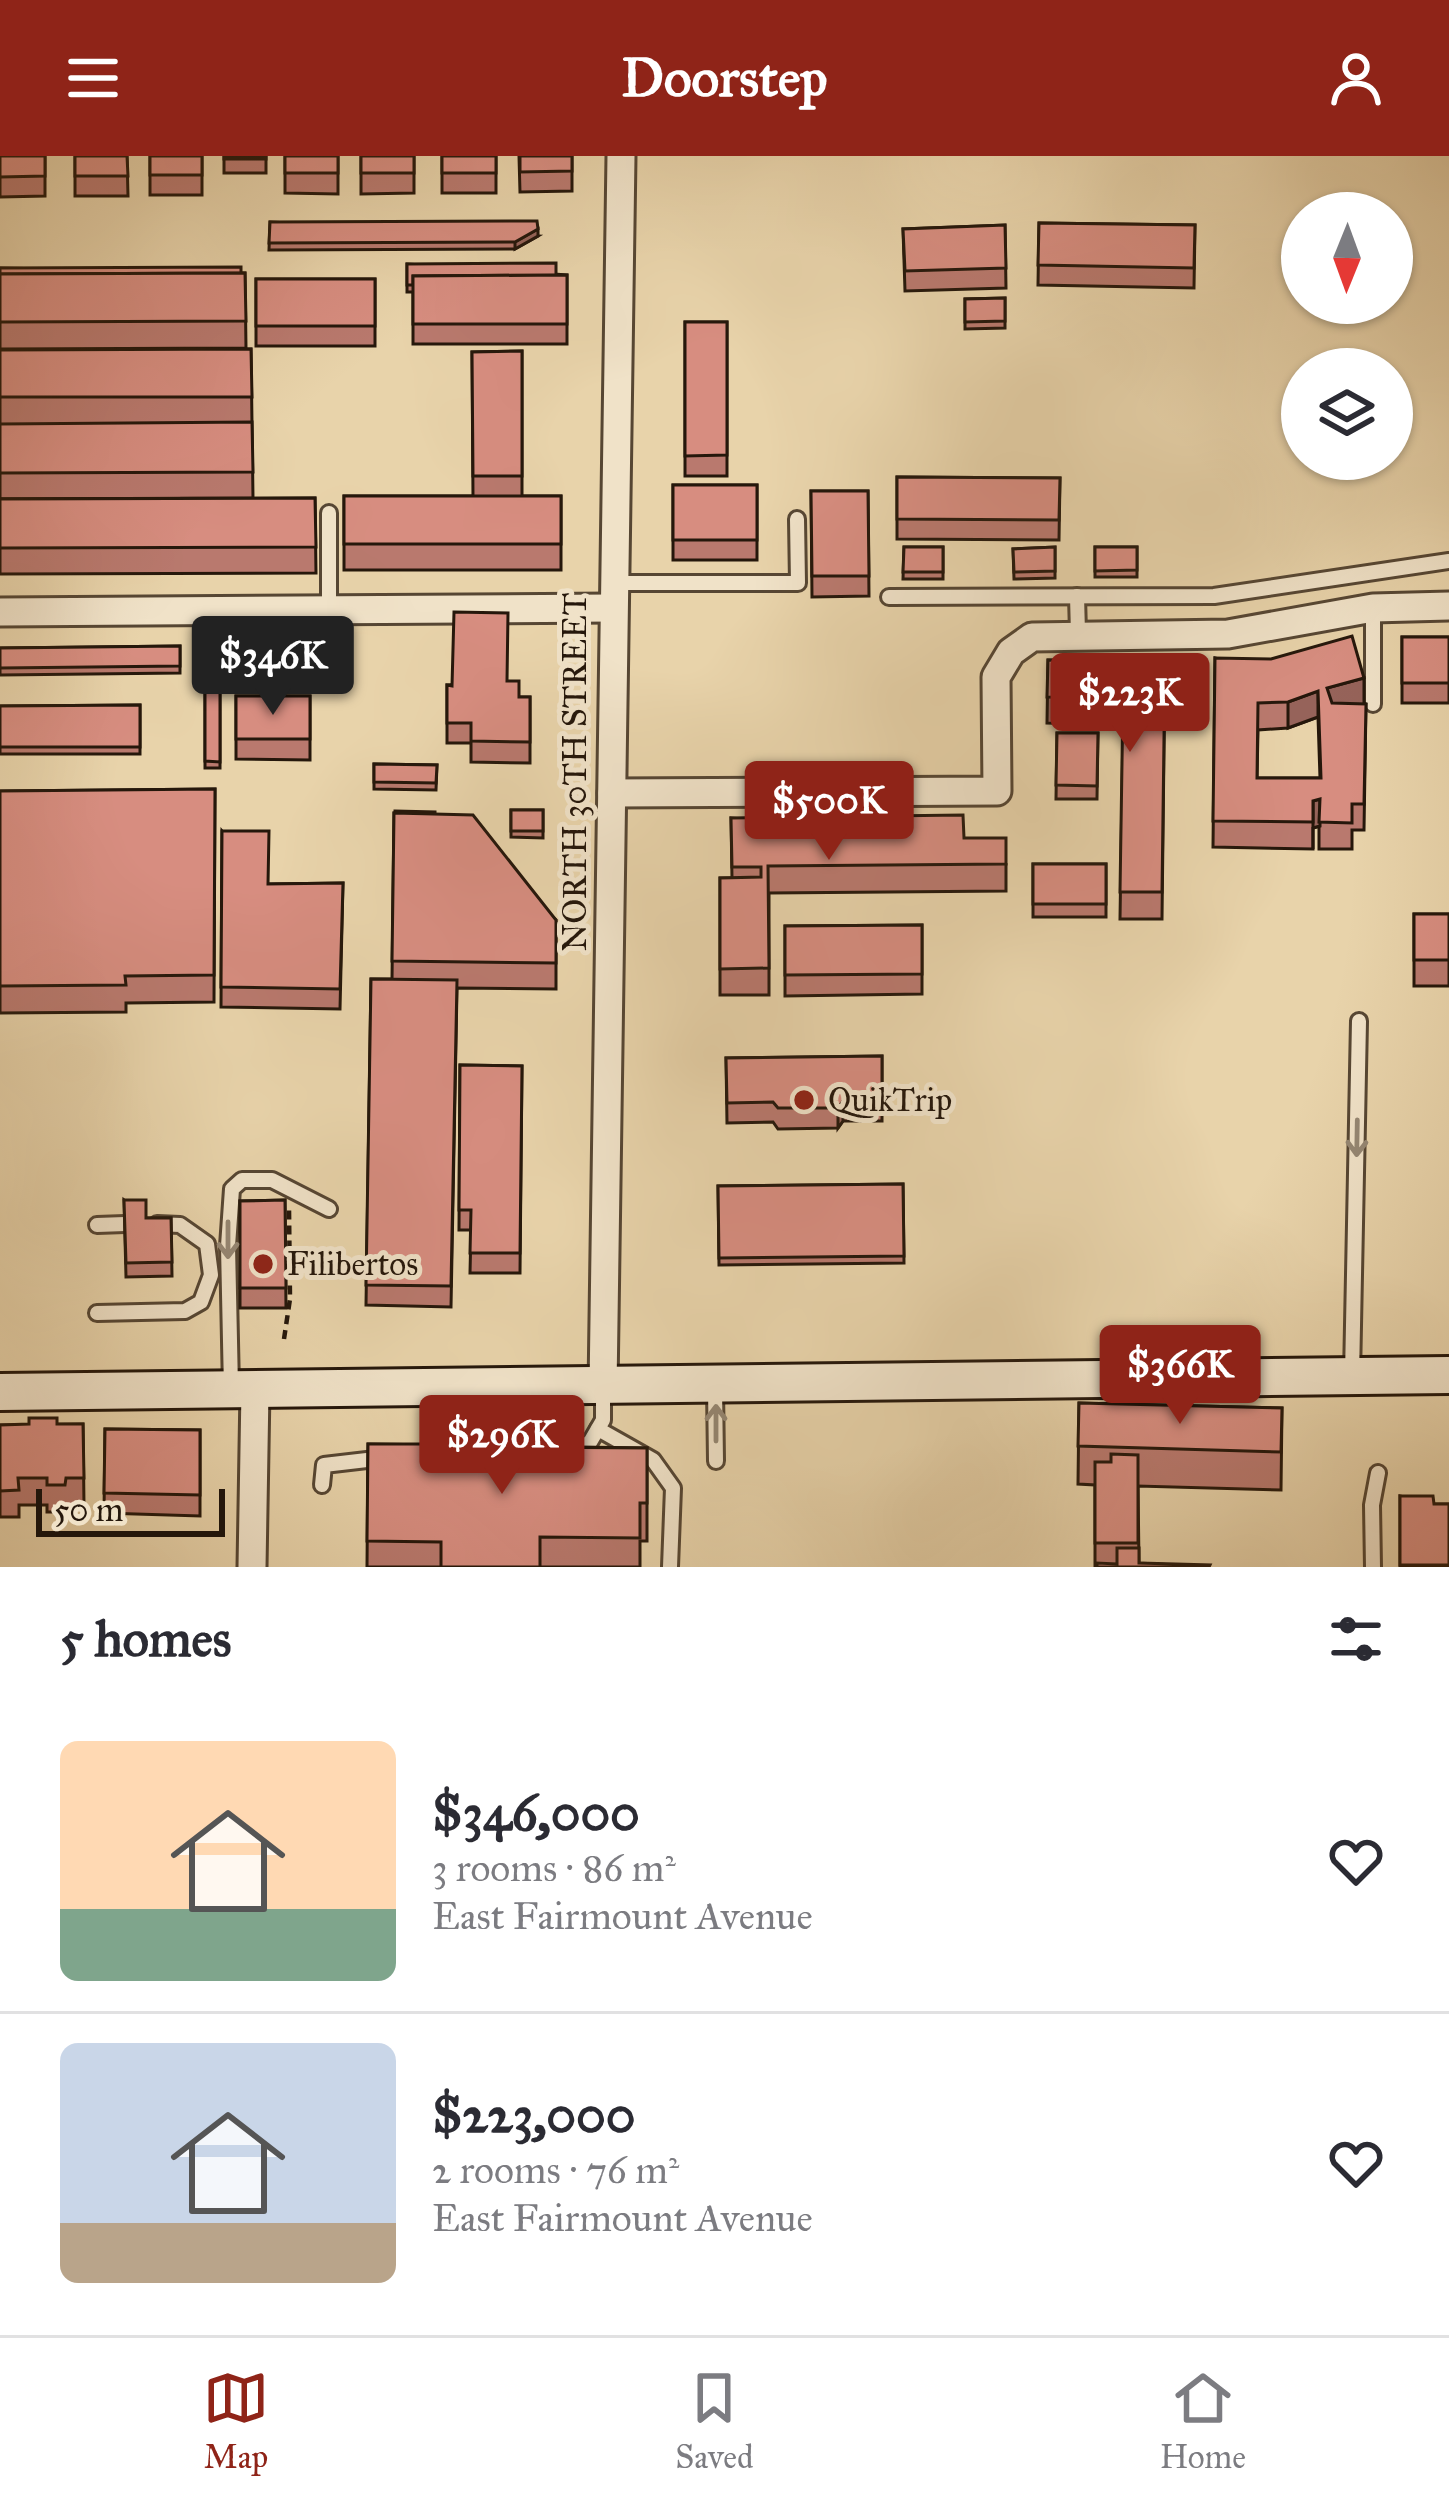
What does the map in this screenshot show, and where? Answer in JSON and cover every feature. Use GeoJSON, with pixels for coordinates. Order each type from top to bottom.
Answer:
{"type":"FeatureCollection","features":[{"type":"Feature","properties":{"kind":"main road"},"geometry":{"type":"LineString","coordinates":[[0,1392],[1449,1375]]}},
{"type":"Feature","properties":{"kind":"street","name":"NORTH 30TH STREET"},"geometry":{"type":"LineString","coordinates":[[603,1388],[622,156]]}},
{"type":"Feature","properties":{"kind":"street"},"geometry":{"type":"LineString","coordinates":[[0,612],[329,609],[612,596]]}},
{"type":"Feature","properties":{"kind":"street"},"geometry":{"type":"LineString","coordinates":[[612,793],[997,791],[997,677],[1011,652],[1032,637],[1228,634],[1373,608],[1449,606]]}},
{"type":"Feature","properties":{"kind":"street"},"geometry":{"type":"LineString","coordinates":[[243,1390],[252,1567]]}},
{"type":"Feature","properties":{"kind":"lane"},"geometry":{"type":"LineString","coordinates":[[329,513],[329,609]]}},
{"type":"Feature","properties":{"kind":"lane"},"geometry":{"type":"LineString","coordinates":[[612,596],[798,583],[797,519]]}},
{"type":"Feature","properties":{"kind":"lane"},"geometry":{"type":"LineString","coordinates":[[889,597],[1214,596],[1449,561]]}},
{"type":"Feature","properties":{"kind":"lane"},"geometry":{"type":"LineString","coordinates":[[1077,596],[1078,634]]}},
{"type":"Feature","properties":{"kind":"lane"},"geometry":{"type":"LineString","coordinates":[[1373,608],[1373,704]]}},
{"type":"Feature","properties":{"kind":"lane"},"geometry":{"type":"LineString","coordinates":[[1352,1377],[1359,1021]]}},
{"type":"Feature","properties":{"kind":"lane"},"geometry":{"type":"LineString","coordinates":[[243,1390],[228,1212],[232,1189],[242,1180],[272,1180],[329,1209]]}},
{"type":"Feature","properties":{"kind":"lane"},"geometry":{"type":"LineString","coordinates":[[97,1313],[185,1311],[201,1302],[211,1275],[207,1244],[180,1226],[146,1224]]}},
{"type":"Feature","properties":{"kind":"lane"},"geometry":{"type":"LineString","coordinates":[[97,1225],[125,1225]]}},
{"type":"Feature","properties":{"kind":"lane"},"geometry":{"type":"LineString","coordinates":[[716,1386],[716,1461]]}},
{"type":"Feature","properties":{"kind":"lane"},"geometry":{"type":"LineString","coordinates":[[504,1448],[590,1444],[603,1420],[603,1388]]}},
{"type":"Feature","properties":{"kind":"lane"},"geometry":{"type":"LineString","coordinates":[[438,1389],[440,1451]]}},
{"type":"Feature","properties":{"kind":"lane"},"geometry":{"type":"LineString","coordinates":[[598,1429],[653,1460],[673,1488],[670,1567]]}},
{"type":"Feature","properties":{"kind":"lane"},"geometry":{"type":"LineString","coordinates":[[417,1454],[462,1450]]}},
{"type":"Feature","properties":{"kind":"lane"},"geometry":{"type":"LineString","coordinates":[[322,1486],[324,1465],[394,1456]]}},
{"type":"Feature","properties":{"kind":"lane"},"geometry":{"type":"LineString","coordinates":[[1373,1567],[1372,1505],[1378,1473]]}},
{"type":"Feature","properties":{"kind":"path"},"geometry":{"type":"LineString","coordinates":[[284,1339],[290,1299],[289,1192]]}},
{"type":"Feature","properties":{"kind":"building"},"geometry":{"type":"Polygon","coordinates":[[[0,156],[45,156],[45,176],[0,177],[0,156]]]}},
{"type":"Feature","properties":{"kind":"building"},"geometry":{"type":"Polygon","coordinates":[[[75,156],[127,156],[128,176],[75,176],[75,156]]]}},
{"type":"Feature","properties":{"kind":"building"},"geometry":{"type":"Polygon","coordinates":[[[150,156],[202,156],[202,175],[150,175],[150,156]]]}},
{"type":"Feature","properties":{"kind":"building"},"geometry":{"type":"Polygon","coordinates":[[[266,156],[266,159],[224,159],[266,156]]]}},
{"type":"Feature","properties":{"kind":"building"},"geometry":{"type":"Polygon","coordinates":[[[285,156],[338,156],[338,173],[285,173],[285,156]]]}},
{"type":"Feature","properties":{"kind":"building"},"geometry":{"type":"Polygon","coordinates":[[[361,156],[414,156],[414,173],[361,173],[361,156]]]}},
{"type":"Feature","properties":{"kind":"building"},"geometry":{"type":"Polygon","coordinates":[[[442,156],[496,156],[496,173],[442,173],[442,156]]]}},
{"type":"Feature","properties":{"kind":"building"},"geometry":{"type":"Polygon","coordinates":[[[520,156],[572,156],[572,171],[520,172],[520,156]]]}},
{"type":"Feature","properties":{"kind":"building"},"geometry":{"type":"Polygon","coordinates":[[[537,221],[538,229],[515,242],[269,243],[270,222],[537,221]]]}},
{"type":"Feature","properties":{"kind":"building"},"geometry":{"type":"Polygon","coordinates":[[[1039,223],[1195,225],[1194,268],[1038,265],[1039,223]]]}},
{"type":"Feature","properties":{"kind":"building"},"geometry":{"type":"Polygon","coordinates":[[[1005,225],[1006,268],[905,271],[903,229],[1005,225]]]}},
{"type":"Feature","properties":{"kind":"building"},"geometry":{"type":"Polygon","coordinates":[[[556,263],[556,275],[413,276],[413,285],[407,285],[407,264],[556,263]]]}},
{"type":"Feature","properties":{"kind":"building"},"geometry":{"type":"Polygon","coordinates":[[[241,267],[241,273],[0,274],[0,268],[241,267]]]}},
{"type":"Feature","properties":{"kind":"building"},"geometry":{"type":"Polygon","coordinates":[[[245,273],[246,321],[0,322],[0,274],[245,273]]]}},
{"type":"Feature","properties":{"kind":"building"},"geometry":{"type":"Polygon","coordinates":[[[567,275],[567,324],[413,324],[413,276],[567,275]]]}},
{"type":"Feature","properties":{"kind":"building"},"geometry":{"type":"Polygon","coordinates":[[[256,279],[375,279],[375,326],[256,326],[256,279]]]}},
{"type":"Feature","properties":{"kind":"building"},"geometry":{"type":"Polygon","coordinates":[[[1005,298],[1005,321],[965,322],[965,299],[1005,298]]]}},
{"type":"Feature","properties":{"kind":"building"},"geometry":{"type":"Polygon","coordinates":[[[685,322],[727,322],[727,455],[685,456],[685,322]]]}},
{"type":"Feature","properties":{"kind":"building"},"geometry":{"type":"Polygon","coordinates":[[[251,349],[252,397],[0,397],[0,350],[251,349]]]}},
{"type":"Feature","properties":{"kind":"building"},"geometry":{"type":"Polygon","coordinates":[[[522,351],[522,476],[473,476],[472,352],[522,351]]]}},
{"type":"Feature","properties":{"kind":"building"},"geometry":{"type":"Polygon","coordinates":[[[252,422],[253,472],[0,473],[0,424],[252,422]]]}},
{"type":"Feature","properties":{"kind":"building"},"geometry":{"type":"Polygon","coordinates":[[[897,477],[1060,478],[1059,520],[897,519],[897,477]]]}},
{"type":"Feature","properties":{"kind":"building"},"geometry":{"type":"Polygon","coordinates":[[[673,485],[757,485],[757,540],[673,540],[673,485]]]}},
{"type":"Feature","properties":{"kind":"building"},"geometry":{"type":"Polygon","coordinates":[[[811,491],[868,491],[869,576],[812,576],[811,491]]]}},
{"type":"Feature","properties":{"kind":"building"},"geometry":{"type":"Polygon","coordinates":[[[344,496],[561,496],[561,544],[344,544],[344,496]]]}},
{"type":"Feature","properties":{"kind":"building"},"geometry":{"type":"Polygon","coordinates":[[[315,498],[316,547],[0,548],[0,499],[315,498]]]}},
{"type":"Feature","properties":{"kind":"building"},"geometry":{"type":"Polygon","coordinates":[[[904,547],[943,547],[943,572],[903,572],[904,547]]]}},
{"type":"Feature","properties":{"kind":"building"},"geometry":{"type":"Polygon","coordinates":[[[1055,547],[1055,571],[1014,572],[1013,549],[1055,547]]]}},
{"type":"Feature","properties":{"kind":"building"},"geometry":{"type":"Polygon","coordinates":[[[1095,547],[1137,547],[1137,570],[1095,571],[1095,547]]]}},
{"type":"Feature","properties":{"kind":"building"},"geometry":{"type":"Polygon","coordinates":[[[454,612],[508,613],[507,681],[519,681],[519,697],[530,697],[530,742],[471,741],[471,723],[447,723],[454,612]]]}},
{"type":"Feature","properties":{"kind":"building"},"geometry":{"type":"Polygon","coordinates":[[[1352,636],[1364,678],[1327,688],[1332,703],[1366,704],[1364,804],[1352,804],[1352,823],[1319,822],[1320,799],[1313,801],[1313,822],[1213,821],[1215,658],[1271,659],[1352,636]],[[1318,691],[1288,702],[1258,703],[1257,778],[1321,778],[1318,691]]]}},
{"type":"Feature","properties":{"kind":"building"},"geometry":{"type":"Polygon","coordinates":[[[1402,637],[1449,637],[1449,683],[1402,683],[1402,637]]]}},
{"type":"Feature","properties":{"kind":"building"},"geometry":{"type":"Polygon","coordinates":[[[180,646],[180,666],[0,668],[0,648],[180,646]]]}},
{"type":"Feature","properties":{"kind":"building"},"geometry":{"type":"Polygon","coordinates":[[[1048,660],[1165,662],[1162,892],[1120,892],[1123,698],[1047,697],[1048,660]]]}},
{"type":"Feature","properties":{"kind":"building"},"geometry":{"type":"Polygon","coordinates":[[[220,668],[220,762],[205,761],[205,669],[220,668]]]}},
{"type":"Feature","properties":{"kind":"building"},"geometry":{"type":"Polygon","coordinates":[[[236,696],[310,696],[310,739],[236,739],[236,696]]]}},
{"type":"Feature","properties":{"kind":"building"},"geometry":{"type":"Polygon","coordinates":[[[140,705],[140,747],[0,747],[0,706],[140,705]]]}},
{"type":"Feature","properties":{"kind":"building"},"geometry":{"type":"Polygon","coordinates":[[[1057,733],[1098,733],[1097,786],[1056,785],[1057,733]]]}},
{"type":"Feature","properties":{"kind":"building"},"geometry":{"type":"Polygon","coordinates":[[[374,764],[437,765],[436,783],[374,782],[374,764]]]}},
{"type":"Feature","properties":{"kind":"building"},"geometry":{"type":"Polygon","coordinates":[[[215,789],[214,975],[125,976],[126,985],[0,986],[0,791],[215,789]]]}},
{"type":"Feature","properties":{"kind":"building"},"geometry":{"type":"Polygon","coordinates":[[[511,810],[543,810],[543,831],[511,831],[511,810]]]}},
{"type":"Feature","properties":{"kind":"building"},"geometry":{"type":"Polygon","coordinates":[[[394,813],[473,815],[556,920],[556,963],[392,961],[394,813]]]}},
{"type":"Feature","properties":{"kind":"building"},"geometry":{"type":"Polygon","coordinates":[[[963,815],[964,838],[1006,838],[1006,864],[768,866],[769,968],[720,969],[720,878],[761,877],[761,867],[732,867],[731,818],[963,815]]]}},
{"type":"Feature","properties":{"kind":"building"},"geometry":{"type":"Polygon","coordinates":[[[222,831],[269,831],[268,884],[343,883],[340,989],[221,987],[222,831]]]}},
{"type":"Feature","properties":{"kind":"building"},"geometry":{"type":"Polygon","coordinates":[[[1033,864],[1106,864],[1106,904],[1033,904],[1033,864]]]}},
{"type":"Feature","properties":{"kind":"building"},"geometry":{"type":"Polygon","coordinates":[[[1414,914],[1449,914],[1449,960],[1414,960],[1414,914]]]}},
{"type":"Feature","properties":{"kind":"building"},"geometry":{"type":"Polygon","coordinates":[[[922,925],[922,974],[785,975],[785,926],[922,925]]]}},
{"type":"Feature","properties":{"kind":"building"},"geometry":{"type":"Polygon","coordinates":[[[371,979],[457,980],[451,1286],[366,1285],[371,979]]]}},
{"type":"Feature","properties":{"kind":"building"},"geometry":{"type":"Polygon","coordinates":[[[882,1056],[882,1101],[843,1101],[838,1108],[727,1103],[726,1058],[882,1056]]]}},
{"type":"Feature","properties":{"kind":"building"},"geometry":{"type":"Polygon","coordinates":[[[460,1065],[522,1066],[520,1253],[470,1253],[471,1210],[459,1210],[460,1065]]]}},
{"type":"Feature","properties":{"kind":"building","name":"QuikTrip"},"geometry":{"type":"Polygon","coordinates":[[[903,1184],[904,1256],[719,1258],[718,1186],[903,1184]]]}},
{"type":"Feature","properties":{"kind":"building"},"geometry":{"type":"Polygon","coordinates":[[[124,1200],[146,1200],[146,1218],[171,1218],[172,1262],[126,1263],[124,1200]]]}},
{"type":"Feature","properties":{"kind":"building","name":"Filibertos"},"geometry":{"type":"Polygon","coordinates":[[[285,1200],[286,1288],[240,1288],[240,1201],[285,1200]]]}},
{"type":"Feature","properties":{"kind":"building"},"geometry":{"type":"Polygon","coordinates":[[[1079,1403],[1282,1408],[1281,1452],[1078,1446],[1079,1403]]]}},
{"type":"Feature","properties":{"kind":"building"},"geometry":{"type":"Polygon","coordinates":[[[29,1418],[83,1424],[84,1478],[47,1485],[47,1478],[18,1478],[19,1490],[0,1491],[0,1425],[29,1424],[29,1418]]]}},
{"type":"Feature","properties":{"kind":"building"},"geometry":{"type":"Polygon","coordinates":[[[105,1429],[200,1430],[200,1495],[104,1493],[105,1429]]]}},
{"type":"Feature","properties":{"kind":"building"},"geometry":{"type":"Polygon","coordinates":[[[491,1434],[521,1434],[521,1447],[647,1448],[647,1503],[640,1503],[640,1538],[540,1537],[540,1567],[441,1567],[441,1542],[367,1541],[368,1444],[491,1444],[491,1434]]]}},
{"type":"Feature","properties":{"kind":"building"},"geometry":{"type":"Polygon","coordinates":[[[1111,1454],[1138,1455],[1138,1543],[1095,1543],[1095,1462],[1111,1462],[1111,1454]]]}},
{"type":"Feature","properties":{"kind":"building"},"geometry":{"type":"Polygon","coordinates":[[[1400,1496],[1433,1496],[1434,1504],[1449,1504],[1449,1565],[1400,1565],[1400,1496]]]}},
{"type":"Feature","properties":{"kind":"building"},"geometry":{"type":"Polygon","coordinates":[[[1117,1548],[1139,1548],[1139,1563],[1210,1565],[1097,1567],[1097,1563],[1117,1564],[1117,1548]]]}},
{"type":"Feature","properties":{"kind":"place","name":"QuikTrip"},"geometry":{"type":"Point","coordinates":[804,1100]}},
{"type":"Feature","properties":{"kind":"place","name":"Filibertos"},"geometry":{"type":"Point","coordinates":[263,1264]}}]}
